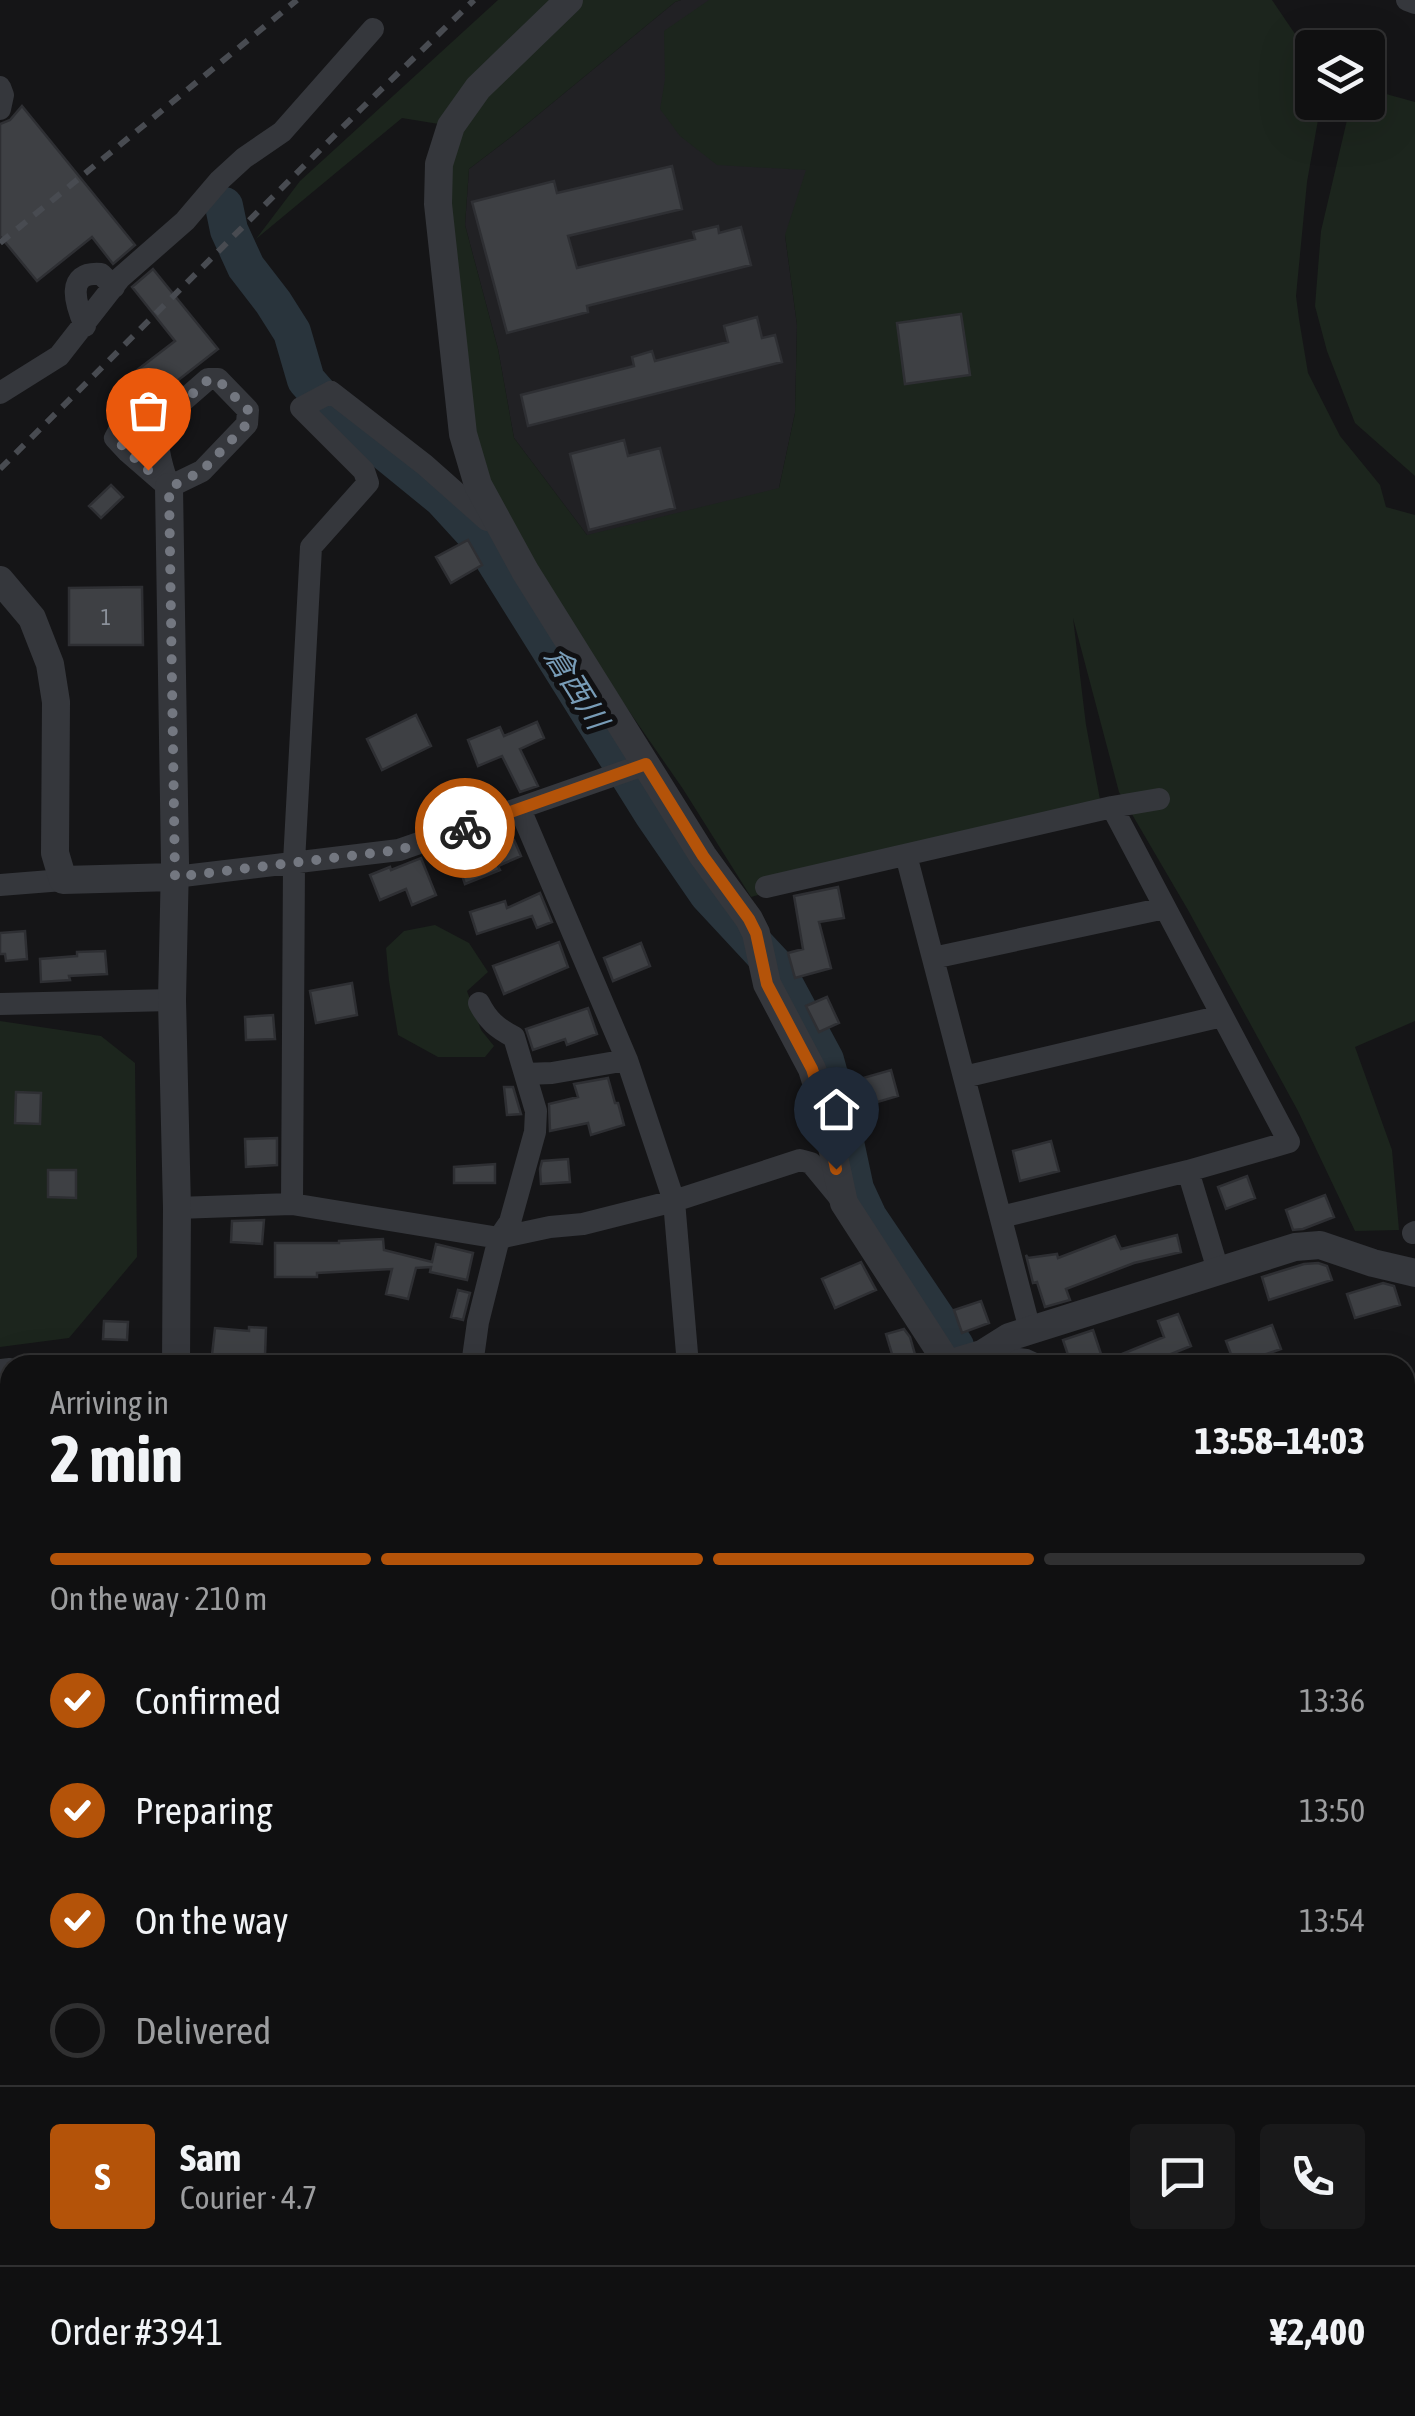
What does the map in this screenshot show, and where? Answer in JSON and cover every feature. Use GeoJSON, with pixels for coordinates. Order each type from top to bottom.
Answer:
{"type":"FeatureCollection","features":[{"type":"Feature","properties":{"kind":"street"},"geometry":{"type":"LineString","coordinates":[[569,0],[478,88],[451,126],[439,164],[438,204],[463,434],[478,485],[496,521],[703,856],[756,933],[767,984],[812,1069],[844,1203]]}},
{"type":"Feature","properties":{"kind":"street"},"geometry":{"type":"LineString","coordinates":[[1407,0],[1415,3]]}},
{"type":"Feature","properties":{"kind":"street"},"geometry":{"type":"LineString","coordinates":[[0,394],[59,356],[114,287],[185,221],[220,180],[282,132],[373,29]]}},
{"type":"Feature","properties":{"kind":"street"},"geometry":{"type":"LineString","coordinates":[[0,86],[0,109]]}},
{"type":"Feature","properties":{"kind":"street"},"geometry":{"type":"LineString","coordinates":[[169,488],[202,471],[247,424],[248,410],[218,380],[208,380],[163,420],[157,442],[169,488],[176,1355]]}},
{"type":"Feature","properties":{"kind":"street"},"geometry":{"type":"LineString","coordinates":[[292,1204],[294,862],[311,547],[368,482],[364,472],[301,408],[331,392],[425,464],[487,520],[496,521]]}},
{"type":"Feature","properties":{"kind":"street"},"geometry":{"type":"LineString","coordinates":[[162,424],[121,427],[115,438],[169,488]]}},
{"type":"Feature","properties":{"kind":"street"},"geometry":{"type":"LineString","coordinates":[[0,580],[32,618],[50,664],[56,702],[55,852],[64,880]]}},
{"type":"Feature","properties":{"kind":"street"},"geometry":{"type":"LineString","coordinates":[[0,885],[175,877],[399,850],[646,764]]}},
{"type":"Feature","properties":{"kind":"street"},"geometry":{"type":"LineString","coordinates":[[766,887],[1112,807],[1160,800]]}},
{"type":"Feature","properties":{"kind":"street"},"geometry":{"type":"LineString","coordinates":[[1001,1218],[1188,1172],[1289,1142],[1112,807]]}},
{"type":"Feature","properties":{"kind":"street"},"geometry":{"type":"LineString","coordinates":[[520,809],[628,1060],[674,1202],[687,1355]]}},
{"type":"Feature","properties":{"kind":"street"},"geometry":{"type":"LineString","coordinates":[[906,854],[1030,1330]]}},
{"type":"Feature","properties":{"kind":"street"},"geometry":{"type":"LineString","coordinates":[[933,958],[1165,908]]}},
{"type":"Feature","properties":{"kind":"street"},"geometry":{"type":"LineString","coordinates":[[0,1004],[172,1000]]}},
{"type":"Feature","properties":{"kind":"street"},"geometry":{"type":"LineString","coordinates":[[473,1355],[500,1238],[510,1222],[535,1132],[536,1111],[514,1037],[496,1028],[480,1004]]}},
{"type":"Feature","properties":{"kind":"street"},"geometry":{"type":"LineString","coordinates":[[964,1077],[1222,1016]]}},
{"type":"Feature","properties":{"kind":"street"},"geometry":{"type":"LineString","coordinates":[[525,1074],[628,1060]]}},
{"type":"Feature","properties":{"kind":"street"},"geometry":{"type":"LineString","coordinates":[[177,1208],[319,1206],[500,1238],[583,1224],[674,1202],[800,1160],[810,1162],[844,1203],[941,1355]]}},
{"type":"Feature","properties":{"kind":"street"},"geometry":{"type":"LineString","coordinates":[[1188,1172],[1218,1270]]}},
{"type":"Feature","properties":{"kind":"street"},"geometry":{"type":"LineString","coordinates":[[979,1355],[1009,1337],[1295,1247],[1320,1245],[1415,1273]]}},
{"type":"Feature","properties":{"kind":"street"},"geometry":{"type":"LineString","coordinates":[[982,1354],[989,1355]]}},
{"type":"Feature","properties":{"kind":"shaded area"},"geometry":{"type":"Polygon","coordinates":[[[498,0],[681,0],[469,169],[465,225],[498,349],[514,438],[587,535],[779,488],[795,413],[797,325],[785,235],[806,170],[717,165],[680,136],[660,109],[665,79],[664,31],[709,0],[1272,0],[1295,34],[1295,120],[1318,120],[1307,182],[1296,296],[1308,373],[1340,436],[1380,485],[1386,507],[1415,515],[1415,1021],[1355,1047],[1392,1150],[1399,1230],[1355,1231],[1298,1111],[1119,792],[1073,618],[1086,725],[1102,810],[864,864],[751,897],[615,691],[483,479],[443,247],[451,126],[402,118],[256,239],[300,181],[498,0]]]}},
{"type":"Feature","properties":{"kind":"shaded area"},"geometry":{"type":"Polygon","coordinates":[[[681,0],[1054,0],[1083,191],[1009,194],[785,235],[797,325],[795,413],[779,488],[813,640],[587,535],[514,438],[498,349],[465,225],[469,169],[681,0]]]}},
{"type":"Feature","properties":{"kind":"shaded area"},"geometry":{"type":"Polygon","coordinates":[[[1385,94],[1415,102],[1415,476],[1355,423],[1327,351],[1315,306],[1321,231],[1347,120],[1385,120],[1385,94]]]}},
{"type":"Feature","properties":{"kind":"shaded area"},"geometry":{"type":"Polygon","coordinates":[[[435,925],[469,943],[488,972],[467,991],[481,1030],[494,1046],[485,1057],[438,1057],[398,1035],[386,948],[404,931],[435,925]]]}},
{"type":"Feature","properties":{"kind":"shaded area"},"geometry":{"type":"Polygon","coordinates":[[[0,1021],[101,1036],[135,1063],[137,1257],[69,1338],[0,1347],[0,1021]]]}},
{"type":"Feature","properties":{"kind":"building"},"geometry":{"type":"Polygon","coordinates":[[[22,106],[135,245],[113,264],[92,237],[37,281],[0,236],[0,124],[10,120],[22,106]]]}},
{"type":"Feature","properties":{"kind":"building"},"geometry":{"type":"Polygon","coordinates":[[[672,166],[682,209],[568,236],[577,268],[695,239],[693,232],[718,226],[719,233],[741,227],[751,265],[587,306],[588,312],[507,333],[472,202],[554,181],[557,193],[672,166]]]}},
{"type":"Feature","properties":{"kind":"building"},"geometry":{"type":"Polygon","coordinates":[[[153,269],[218,349],[140,410],[119,384],[175,341],[132,287],[153,269]]]}},
{"type":"Feature","properties":{"kind":"building"},"geometry":{"type":"Polygon","coordinates":[[[961,314],[970,375],[905,384],[897,323],[961,314]]]}},
{"type":"Feature","properties":{"kind":"building"},"geometry":{"type":"Polygon","coordinates":[[[757,317],[762,338],[775,335],[782,362],[528,426],[521,395],[634,366],[632,357],[652,351],[655,361],[728,342],[724,326],[757,317]]]}},
{"type":"Feature","properties":{"kind":"building"},"geometry":{"type":"Polygon","coordinates":[[[624,440],[628,456],[660,448],[675,508],[589,530],[570,454],[624,440]]]}},
{"type":"Feature","properties":{"kind":"building"},"geometry":{"type":"Polygon","coordinates":[[[111,485],[123,497],[101,518],[89,506],[111,485]]]}},
{"type":"Feature","properties":{"kind":"building"},"geometry":{"type":"Polygon","coordinates":[[[468,540],[482,565],[451,583],[436,557],[468,540]]]}},
{"type":"Feature","properties":{"kind":"building"},"geometry":{"type":"Polygon","coordinates":[[[142,587],[143,645],[69,645],[69,588],[142,587]]]}},
{"type":"Feature","properties":{"kind":"building"},"geometry":{"type":"Polygon","coordinates":[[[416,715],[431,746],[382,770],[367,739],[416,715]]]}},
{"type":"Feature","properties":{"kind":"building"},"geometry":{"type":"Polygon","coordinates":[[[537,722],[544,738],[520,749],[538,786],[520,792],[502,756],[478,766],[468,740],[500,727],[504,736],[537,722]]]}},
{"type":"Feature","properties":{"kind":"building"},"geometry":{"type":"Polygon","coordinates":[[[514,840],[521,856],[498,866],[500,870],[465,884],[457,861],[514,840]]]}},
{"type":"Feature","properties":{"kind":"building"},"geometry":{"type":"Polygon","coordinates":[[[421,858],[436,895],[412,905],[406,889],[380,900],[370,875],[421,858]]]}},
{"type":"Feature","properties":{"kind":"building"},"geometry":{"type":"Polygon","coordinates":[[[838,887],[844,918],[819,922],[831,968],[795,978],[788,953],[803,949],[794,896],[838,887]]]}},
{"type":"Feature","properties":{"kind":"building"},"geometry":{"type":"Polygon","coordinates":[[[540,893],[552,922],[537,928],[532,916],[477,934],[470,912],[505,901],[507,908],[540,893]]]}},
{"type":"Feature","properties":{"kind":"building"},"geometry":{"type":"Polygon","coordinates":[[[25,931],[27,959],[6,961],[5,954],[0,954],[0,933],[25,931]]]}},
{"type":"Feature","properties":{"kind":"building"},"geometry":{"type":"Polygon","coordinates":[[[559,942],[568,967],[504,994],[493,966],[559,942]]]}},
{"type":"Feature","properties":{"kind":"building"},"geometry":{"type":"Polygon","coordinates":[[[641,943],[650,966],[613,981],[604,958],[641,943]]]}},
{"type":"Feature","properties":{"kind":"building"},"geometry":{"type":"Polygon","coordinates":[[[105,951],[107,974],[41,982],[40,959],[105,951]]]}},
{"type":"Feature","properties":{"kind":"building"},"geometry":{"type":"Polygon","coordinates":[[[352,983],[357,1015],[316,1023],[310,991],[352,983]]]}},
{"type":"Feature","properties":{"kind":"building"},"geometry":{"type":"Polygon","coordinates":[[[827,997],[839,1023],[819,1032],[806,1006],[827,997]]]}},
{"type":"Feature","properties":{"kind":"building"},"geometry":{"type":"Polygon","coordinates":[[[588,1008],[597,1034],[567,1045],[565,1039],[533,1050],[526,1029],[588,1008]]]}},
{"type":"Feature","properties":{"kind":"building"},"geometry":{"type":"Polygon","coordinates":[[[273,1015],[275,1039],[246,1040],[245,1017],[273,1015]]]}},
{"type":"Feature","properties":{"kind":"building"},"geometry":{"type":"Polygon","coordinates":[[[891,1070],[898,1096],[864,1106],[856,1080],[891,1070]]]}},
{"type":"Feature","properties":{"kind":"building"},"geometry":{"type":"Polygon","coordinates":[[[608,1078],[624,1125],[591,1135],[588,1123],[550,1131],[549,1104],[578,1097],[574,1084],[608,1078]]]}},
{"type":"Feature","properties":{"kind":"building"},"geometry":{"type":"Polygon","coordinates":[[[504,1087],[513,1087],[521,1114],[507,1115],[504,1087]]]}},
{"type":"Feature","properties":{"kind":"building"},"geometry":{"type":"Polygon","coordinates":[[[16,1092],[41,1093],[40,1124],[15,1123],[16,1092]]]}},
{"type":"Feature","properties":{"kind":"building"},"geometry":{"type":"Polygon","coordinates":[[[277,1138],[277,1165],[246,1167],[245,1139],[277,1138]]]}},
{"type":"Feature","properties":{"kind":"building"},"geometry":{"type":"Polygon","coordinates":[[[1051,1141],[1059,1171],[1020,1181],[1013,1151],[1051,1141]]]}},
{"type":"Feature","properties":{"kind":"building"},"geometry":{"type":"Polygon","coordinates":[[[568,1159],[570,1182],[541,1184],[542,1161],[568,1159]]]}},
{"type":"Feature","properties":{"kind":"building"},"geometry":{"type":"Polygon","coordinates":[[[495,1164],[495,1183],[454,1183],[454,1167],[495,1164]]]}},
{"type":"Feature","properties":{"kind":"building"},"geometry":{"type":"Polygon","coordinates":[[[48,1170],[76,1170],[76,1198],[48,1197],[48,1170]]]}},
{"type":"Feature","properties":{"kind":"building"},"geometry":{"type":"Polygon","coordinates":[[[1247,1176],[1255,1198],[1226,1209],[1218,1187],[1247,1176]]]}},
{"type":"Feature","properties":{"kind":"building"},"geometry":{"type":"Polygon","coordinates":[[[1325,1195],[1334,1217],[1293,1230],[1286,1210],[1325,1195]]]}},
{"type":"Feature","properties":{"kind":"building"},"geometry":{"type":"Polygon","coordinates":[[[264,1220],[262,1244],[231,1242],[232,1221],[264,1220]]]}},
{"type":"Feature","properties":{"kind":"building"},"geometry":{"type":"Polygon","coordinates":[[[1177,1235],[1181,1252],[1134,1263],[1066,1289],[1070,1300],[1045,1307],[1037,1282],[1033,1283],[1026,1255],[1028,1258],[1057,1254],[1058,1258],[1115,1236],[1121,1249],[1177,1235]]]}},
{"type":"Feature","properties":{"kind":"building"},"geometry":{"type":"Polygon","coordinates":[[[383,1239],[384,1250],[432,1262],[436,1244],[473,1253],[467,1280],[430,1272],[431,1267],[416,1268],[408,1299],[386,1294],[392,1269],[275,1277],[275,1243],[383,1239]]]}},
{"type":"Feature","properties":{"kind":"building"},"geometry":{"type":"Polygon","coordinates":[[[861,1262],[876,1290],[835,1308],[822,1279],[861,1262]]]}},
{"type":"Feature","properties":{"kind":"building"},"geometry":{"type":"Polygon","coordinates":[[[1318,1263],[1327,1266],[1332,1280],[1269,1300],[1262,1277],[1318,1263]]]}},
{"type":"Feature","properties":{"kind":"building"},"geometry":{"type":"Polygon","coordinates":[[[1383,1283],[1394,1286],[1400,1305],[1355,1318],[1347,1294],[1383,1283]]]}},
{"type":"Feature","properties":{"kind":"building"},"geometry":{"type":"Polygon","coordinates":[[[458,1290],[470,1293],[463,1320],[451,1317],[458,1290]]]}},
{"type":"Feature","properties":{"kind":"building"},"geometry":{"type":"Polygon","coordinates":[[[981,1301],[989,1323],[962,1333],[954,1310],[981,1301]]]}},
{"type":"Feature","properties":{"kind":"building"},"geometry":{"type":"Polygon","coordinates":[[[1178,1314],[1191,1346],[1169,1355],[1120,1355],[1164,1337],[1158,1321],[1178,1314]]]}},
{"type":"Feature","properties":{"kind":"building"},"geometry":{"type":"Polygon","coordinates":[[[104,1321],[128,1322],[127,1340],[103,1339],[104,1321]]]}},
{"type":"Feature","properties":{"kind":"building"},"geometry":{"type":"Polygon","coordinates":[[[1272,1325],[1281,1349],[1264,1355],[1231,1355],[1226,1341],[1272,1325]]]}},
{"type":"Feature","properties":{"kind":"building"},"geometry":{"type":"Polygon","coordinates":[[[249,1327],[266,1328],[265,1355],[212,1355],[215,1328],[249,1331],[249,1327]]]}},
{"type":"Feature","properties":{"kind":"building"},"geometry":{"type":"Polygon","coordinates":[[[904,1329],[915,1355],[892,1355],[886,1334],[904,1329]]]}},
{"type":"Feature","properties":{"kind":"building"},"geometry":{"type":"Polygon","coordinates":[[[1093,1330],[1101,1354],[1068,1355],[1063,1340],[1093,1330]]]}},
{"type":"Feature","properties":{"kind":"waterway","name":"倉西川"},"geometry":{"type":"LineString","coordinates":[[224,206],[229,230],[246,267],[292,332],[306,380],[328,405],[442,498],[485,545],[653,814],[708,894],[774,965],[825,1060],[855,1189],[868,1217],[955,1346],[957,1355]]}},
{"type":"Feature","properties":{"kind":"railway"},"geometry":{"type":"LineString","coordinates":[[0,243],[297,0]]}},
{"type":"Feature","properties":{"kind":"railway"},"geometry":{"type":"LineString","coordinates":[[0,469],[474,0]]}},
{"type":"Feature","properties":{"kind":"way so far"},"geometry":{"type":"LineString","coordinates":[[148,470],[115,438],[121,427],[162,424],[208,380],[218,380],[248,410],[247,424],[202,471],[169,488],[175,877],[399,850],[465,828]]}},
{"type":"Feature","properties":{"kind":"route"},"geometry":{"type":"LineString","coordinates":[[465,828],[646,764],[756,933],[767,984],[812,1069],[836,1169]]}}]}
